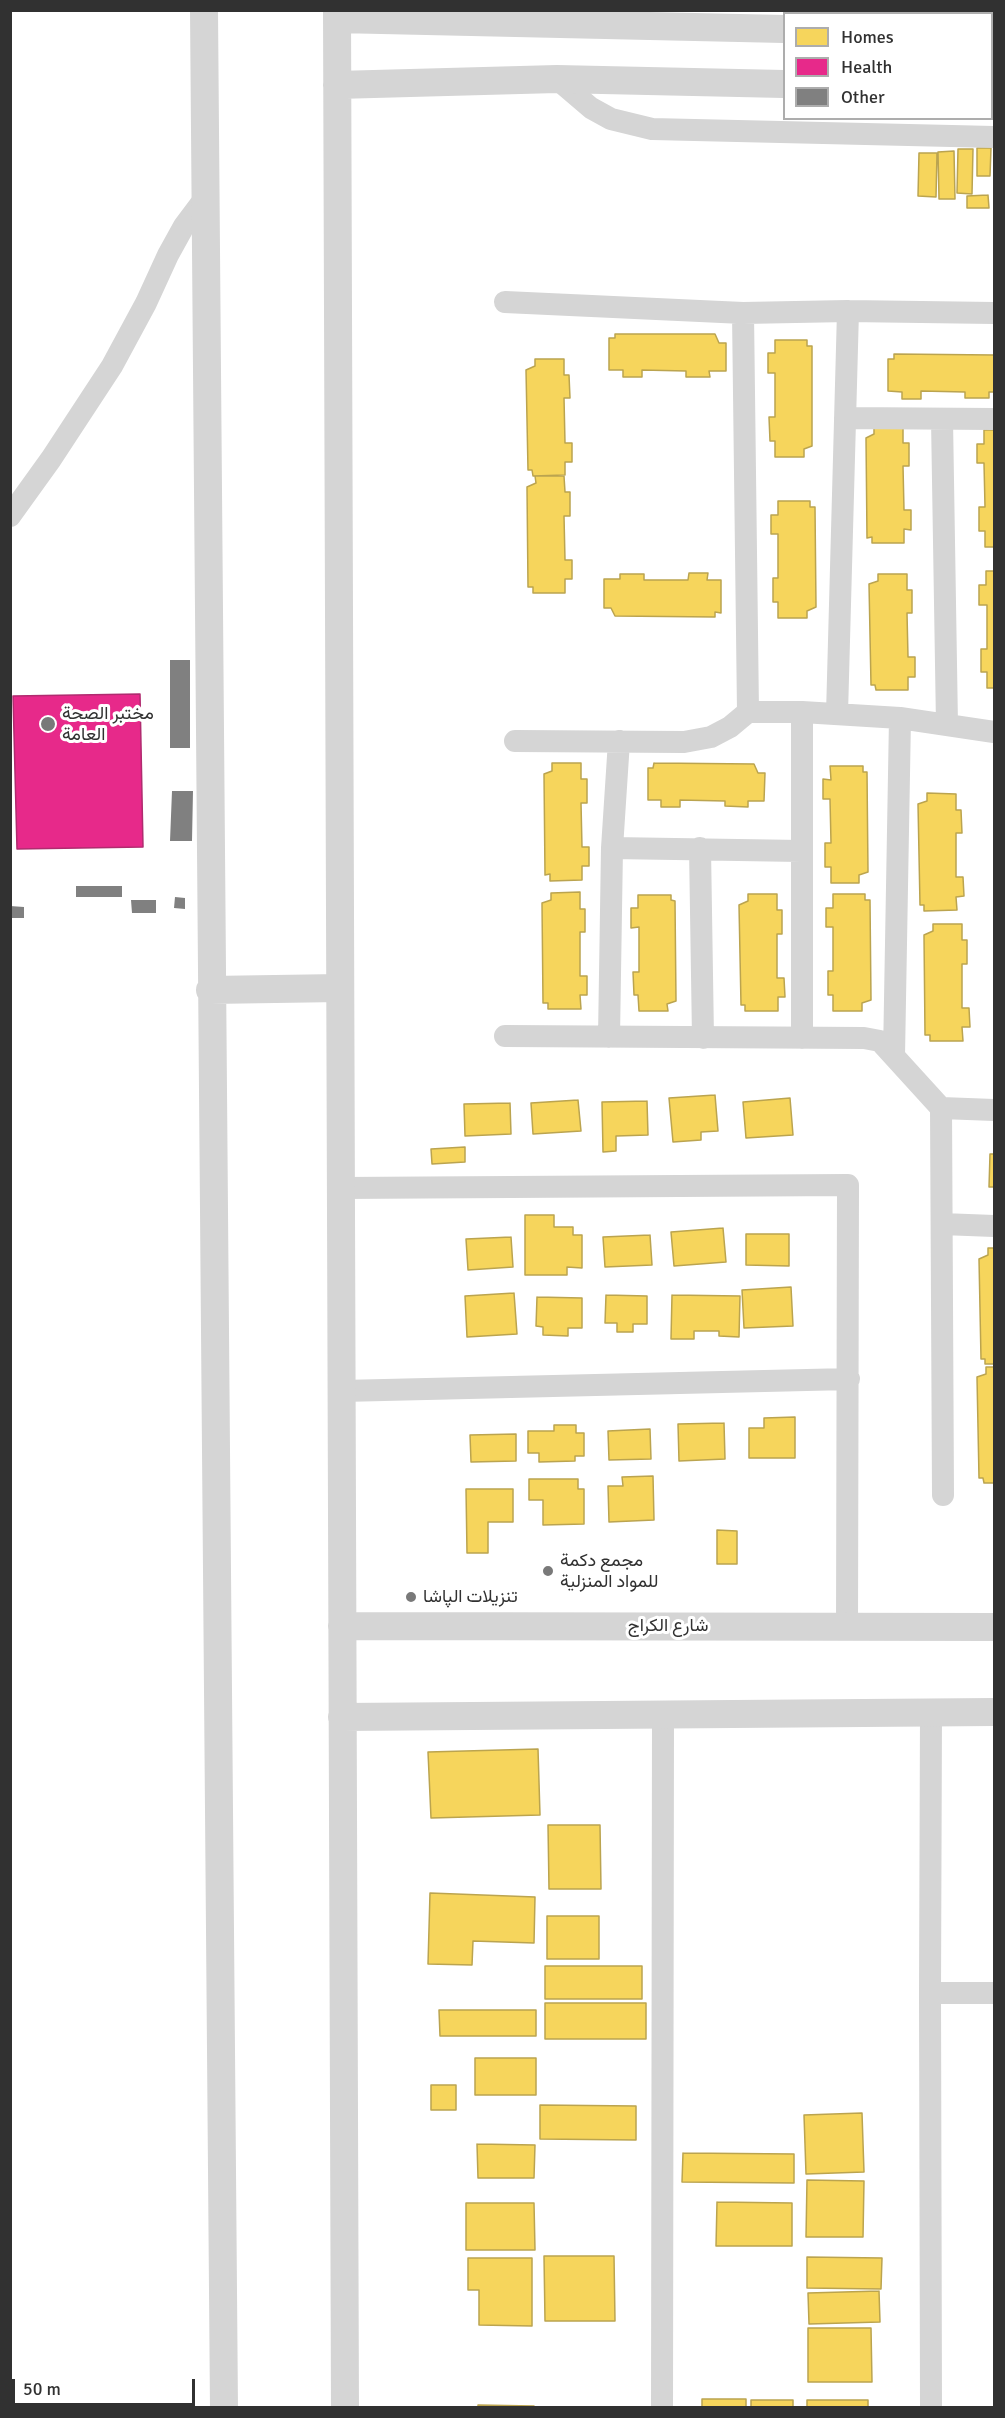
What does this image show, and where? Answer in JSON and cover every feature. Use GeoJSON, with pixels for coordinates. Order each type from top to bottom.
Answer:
{"type":"FeatureCollection","features":[{"type":"Feature","properties":{"kind":"street"},"geometry":{"type":"LineString","coordinates":[[204,10],[210,990],[224,2408]]}},
{"type":"Feature","properties":{"kind":"street"},"geometry":{"type":"LineString","coordinates":[[345,2408],[337,15],[562,17],[783,29]]}},
{"type":"Feature","properties":{"kind":"street"},"geometry":{"type":"LineString","coordinates":[[337,86],[556,79],[783,84]]}},
{"type":"Feature","properties":{"kind":"street"},"geometry":{"type":"LineString","coordinates":[[556,79],[572,95],[611,119],[652,129],[994,137]]}},
{"type":"Feature","properties":{"kind":"street"},"geometry":{"type":"LineString","coordinates":[[10,516],[51,459],[112,366],[184,226],[205,198]]}},
{"type":"Feature","properties":{"kind":"street"},"geometry":{"type":"LineString","coordinates":[[505,302],[744,312],[994,313]]}},
{"type":"Feature","properties":{"kind":"street"},"geometry":{"type":"LineString","coordinates":[[837,714],[848,311]]}},
{"type":"Feature","properties":{"kind":"street"},"geometry":{"type":"LineString","coordinates":[[744,312],[748,712]]}},
{"type":"Feature","properties":{"kind":"street"},"geometry":{"type":"LineString","coordinates":[[845,417],[994,419]]}},
{"type":"Feature","properties":{"kind":"street"},"geometry":{"type":"LineString","coordinates":[[942,419],[947,725]]}},
{"type":"Feature","properties":{"kind":"street"},"geometry":{"type":"LineString","coordinates":[[515,741],[684,742],[711,737],[730,727],[748,712],[802,712],[900,718],[994,732]]}},
{"type":"Feature","properties":{"kind":"street"},"geometry":{"type":"LineString","coordinates":[[802,712],[802,1038]]}},
{"type":"Feature","properties":{"kind":"street"},"geometry":{"type":"LineString","coordinates":[[894,1056],[900,718]]}},
{"type":"Feature","properties":{"kind":"street"},"geometry":{"type":"LineString","coordinates":[[609,1037],[612,848],[619,741]]}},
{"type":"Feature","properties":{"kind":"street"},"geometry":{"type":"LineString","coordinates":[[612,848],[801,851]]}},
{"type":"Feature","properties":{"kind":"street"},"geometry":{"type":"LineString","coordinates":[[700,848],[702,1038]]}},
{"type":"Feature","properties":{"kind":"street"},"geometry":{"type":"LineString","coordinates":[[210,990],[340,988]]}},
{"type":"Feature","properties":{"kind":"street"},"geometry":{"type":"LineString","coordinates":[[504,1036],[864,1038],[880,1041],[941,1108],[943,1496]]}},
{"type":"Feature","properties":{"kind":"street"},"geometry":{"type":"LineString","coordinates":[[941,1108],[994,1110]]}},
{"type":"Feature","properties":{"kind":"street"},"geometry":{"type":"LineString","coordinates":[[341,1188],[848,1185],[847,1627]]}},
{"type":"Feature","properties":{"kind":"street"},"geometry":{"type":"LineString","coordinates":[[942,1224],[994,1226]]}},
{"type":"Feature","properties":{"kind":"street"},"geometry":{"type":"LineString","coordinates":[[342,1391],[849,1378]]}},
{"type":"Feature","properties":{"kind":"street","name":"شارع الكراج"},"geometry":{"type":"LineString","coordinates":[[342,1626],[994,1627]]}},
{"type":"Feature","properties":{"kind":"street"},"geometry":{"type":"LineString","coordinates":[[931,2408],[932,1712]]}},
{"type":"Feature","properties":{"kind":"street"},"geometry":{"type":"LineString","coordinates":[[342,1717],[994,1712]]}},
{"type":"Feature","properties":{"kind":"street"},"geometry":{"type":"LineString","coordinates":[[662,2408],[663,1714]]}},
{"type":"Feature","properties":{"kind":"street"},"geometry":{"type":"LineString","coordinates":[[930,1993],[994,1993]]}},
{"type":"Feature","properties":{"kind":"building: Homes"},"geometry":{"type":"Polygon","coordinates":[[[977,148],[991,148],[990,176],[977,176],[977,148]]]}},
{"type":"Feature","properties":{"kind":"building: Homes"},"geometry":{"type":"Polygon","coordinates":[[[958,149],[973,149],[972,194],[957,193],[958,149]]]}},
{"type":"Feature","properties":{"kind":"building: Homes"},"geometry":{"type":"Polygon","coordinates":[[[954,151],[955,199],[939,199],[938,152],[954,151]]]}},
{"type":"Feature","properties":{"kind":"building: Homes"},"geometry":{"type":"Polygon","coordinates":[[[919,153],[937,153],[936,197],[918,196],[919,153]]]}},
{"type":"Feature","properties":{"kind":"building: Homes"},"geometry":{"type":"Polygon","coordinates":[[[988,195],[989,208],[967,208],[967,196],[988,195]]]}},
{"type":"Feature","properties":{"kind":"building: Homes"},"geometry":{"type":"Polygon","coordinates":[[[615,334],[715,334],[719,343],[726,343],[726,371],[709,371],[710,377],[686,377],[686,371],[642,370],[642,377],[623,377],[623,370],[609,370],[609,338],[615,338],[615,334]]]}},
{"type":"Feature","properties":{"kind":"building: Homes"},"geometry":{"type":"Polygon","coordinates":[[[775,340],[807,340],[807,346],[812,346],[812,446],[804,449],[804,457],[775,457],[775,441],[770,441],[769,417],[775,417],[775,373],[768,373],[768,353],[775,353],[775,340]]]}},
{"type":"Feature","properties":{"kind":"building: Homes"},"geometry":{"type":"Polygon","coordinates":[[[894,354],[994,355],[994,392],[989,392],[989,398],[965,398],[965,392],[921,391],[921,399],[902,399],[902,392],[888,391],[888,359],[894,359],[894,354]]]}},
{"type":"Feature","properties":{"kind":"building: Homes"},"geometry":{"type":"Polygon","coordinates":[[[535,359],[564,359],[564,375],[569,375],[570,398],[564,398],[565,443],[572,443],[572,462],[565,462],[565,475],[533,476],[532,470],[528,470],[526,370],[535,366],[535,359]]]}},
{"type":"Feature","properties":{"kind":"building: Homes"},"geometry":{"type":"Polygon","coordinates":[[[874,427],[903,427],[903,443],[909,443],[909,466],[903,466],[904,510],[911,510],[911,530],[904,529],[904,543],[872,543],[872,537],[867,538],[866,438],[874,434],[874,427]]]}},
{"type":"Feature","properties":{"kind":"building: Homes"},"geometry":{"type":"Polygon","coordinates":[[[984,430],[994,430],[994,547],[985,547],[985,531],[979,531],[979,507],[985,507],[984,463],[977,463],[977,444],[984,444],[984,430]]]}},
{"type":"Feature","properties":{"kind":"building: Homes"},"geometry":{"type":"Polygon","coordinates":[[[535,476],[564,476],[565,492],[570,492],[570,516],[564,516],[565,560],[572,560],[572,579],[565,579],[565,593],[533,593],[533,587],[528,587],[527,487],[536,483],[535,476]]]}},
{"type":"Feature","properties":{"kind":"building: Homes"},"geometry":{"type":"Polygon","coordinates":[[[778,501],[810,501],[810,507],[815,507],[816,607],[807,611],[807,618],[778,618],[778,602],[773,602],[773,578],[778,578],[778,534],[771,534],[771,515],[778,515],[778,501]]]}},
{"type":"Feature","properties":{"kind":"building: Homes"},"geometry":{"type":"Polygon","coordinates":[[[986,571],[994,571],[994,688],[987,688],[987,672],[981,672],[981,649],[987,649],[987,605],[979,605],[979,585],[986,585],[986,571]]]}},
{"type":"Feature","properties":{"kind":"building: Homes"},"geometry":{"type":"Polygon","coordinates":[[[689,573],[708,573],[707,580],[721,580],[721,613],[715,612],[715,617],[615,616],[611,608],[604,608],[604,579],[620,579],[620,574],[644,574],[644,580],[688,580],[689,573]]]}},
{"type":"Feature","properties":{"kind":"building: Homes"},"geometry":{"type":"Polygon","coordinates":[[[878,574],[907,574],[907,590],[912,590],[912,613],[907,613],[908,657],[915,657],[915,677],[908,677],[908,690],[876,690],[875,685],[871,685],[869,584],[878,581],[878,574]]]}},
{"type":"Feature","properties":{"kind":"building: Homes"},"geometry":{"type":"Polygon","coordinates":[[[552,763],[581,763],[581,779],[587,779],[587,803],[581,803],[582,847],[589,847],[589,866],[582,866],[582,880],[550,881],[550,874],[545,875],[544,774],[552,771],[552,763]]]}},
{"type":"Feature","properties":{"kind":"building: Homes"},"geometry":{"type":"Polygon","coordinates":[[[654,763],[754,764],[758,773],[765,773],[764,801],[748,801],[748,807],[725,806],[725,801],[680,800],[680,807],[661,807],[661,800],[648,800],[648,768],[653,768],[654,763]]]}},
{"type":"Feature","properties":{"kind":"building: Homes"},"geometry":{"type":"Polygon","coordinates":[[[830,766],[863,766],[863,772],[867,772],[868,872],[859,875],[859,883],[831,883],[831,867],[825,867],[825,843],[831,843],[830,799],[823,799],[823,779],[831,780],[830,766]]]}},
{"type":"Feature","properties":{"kind":"building: Homes"},"geometry":{"type":"Polygon","coordinates":[[[927,793],[956,794],[956,810],[961,810],[962,833],[956,833],[956,877],[963,877],[964,896],[956,897],[957,910],[924,911],[924,905],[920,905],[918,804],[927,801],[927,793]]]}},
{"type":"Feature","properties":{"kind":"building: Homes"},"geometry":{"type":"Polygon","coordinates":[[[580,892],[580,909],[585,909],[585,932],[580,932],[580,976],[587,976],[587,995],[580,995],[581,1009],[548,1009],[548,1003],[543,1003],[542,903],[551,900],[551,893],[580,892]]]}},
{"type":"Feature","properties":{"kind":"building: Homes"},"geometry":{"type":"Polygon","coordinates":[[[748,894],[777,894],[777,910],[782,910],[782,934],[777,934],[777,978],[784,978],[785,997],[778,997],[778,1011],[745,1011],[745,1005],[741,1005],[739,905],[748,901],[748,894]]]}},
{"type":"Feature","properties":{"kind":"building: Homes"},"geometry":{"type":"Polygon","coordinates":[[[833,894],[865,894],[865,900],[870,900],[871,1000],[862,1003],[862,1011],[833,1011],[833,995],[828,995],[828,971],[833,971],[833,927],[826,927],[826,908],[833,908],[833,894]]]}},
{"type":"Feature","properties":{"kind":"building: Homes"},"geometry":{"type":"Polygon","coordinates":[[[638,895],[671,895],[671,900],[675,901],[676,1001],[667,1004],[668,1011],[639,1011],[638,995],[634,995],[633,972],[639,972],[639,927],[631,928],[631,908],[638,908],[638,895]]]}},
{"type":"Feature","properties":{"kind":"building: Homes"},"geometry":{"type":"Polygon","coordinates":[[[933,924],[962,924],[962,940],[967,940],[967,964],[962,964],[962,1008],[969,1008],[970,1027],[962,1027],[963,1041],[930,1041],[930,1035],[925,1035],[924,935],[933,931],[933,924]]]}},
{"type":"Feature","properties":{"kind":"building: Homes"},"geometry":{"type":"Polygon","coordinates":[[[715,1095],[718,1131],[701,1132],[701,1140],[673,1142],[669,1098],[715,1095]]]}},
{"type":"Feature","properties":{"kind":"building: Homes"},"geometry":{"type":"Polygon","coordinates":[[[790,1098],[793,1135],[746,1138],[743,1102],[790,1098]]]}},
{"type":"Feature","properties":{"kind":"building: Homes"},"geometry":{"type":"Polygon","coordinates":[[[578,1100],[581,1131],[533,1134],[531,1103],[578,1100]]]}},
{"type":"Feature","properties":{"kind":"building: Homes"},"geometry":{"type":"Polygon","coordinates":[[[647,1101],[648,1135],[616,1136],[616,1151],[603,1152],[602,1102],[647,1101]]]}},
{"type":"Feature","properties":{"kind":"building: Homes"},"geometry":{"type":"Polygon","coordinates":[[[510,1103],[511,1134],[465,1136],[464,1104],[510,1103]]]}},
{"type":"Feature","properties":{"kind":"building: Homes"},"geometry":{"type":"Polygon","coordinates":[[[465,1147],[465,1162],[432,1164],[431,1149],[465,1147]]]}},
{"type":"Feature","properties":{"kind":"building: Homes"},"geometry":{"type":"Polygon","coordinates":[[[990,1154],[994,1154],[994,1187],[989,1187],[990,1154]]]}},
{"type":"Feature","properties":{"kind":"building: Homes"},"geometry":{"type":"Polygon","coordinates":[[[525,1215],[554,1215],[554,1227],[573,1227],[573,1235],[582,1235],[582,1268],[567,1267],[567,1275],[525,1275],[525,1215]]]}},
{"type":"Feature","properties":{"kind":"building: Homes"},"geometry":{"type":"Polygon","coordinates":[[[723,1228],[726,1262],[674,1266],[671,1232],[723,1228]]]}},
{"type":"Feature","properties":{"kind":"building: Homes"},"geometry":{"type":"Polygon","coordinates":[[[746,1234],[789,1234],[789,1266],[746,1265],[746,1234]]]}},
{"type":"Feature","properties":{"kind":"building: Homes"},"geometry":{"type":"Polygon","coordinates":[[[650,1235],[652,1265],[605,1267],[603,1237],[650,1235]]]}},
{"type":"Feature","properties":{"kind":"building: Homes"},"geometry":{"type":"Polygon","coordinates":[[[511,1237],[513,1267],[468,1270],[466,1239],[511,1237]]]}},
{"type":"Feature","properties":{"kind":"building: Homes"},"geometry":{"type":"Polygon","coordinates":[[[988,1248],[994,1248],[994,1364],[985,1364],[985,1359],[981,1359],[979,1259],[988,1255],[988,1248]]]}},
{"type":"Feature","properties":{"kind":"building: Homes"},"geometry":{"type":"Polygon","coordinates":[[[791,1287],[793,1326],[744,1328],[742,1290],[791,1287]]]}},
{"type":"Feature","properties":{"kind":"building: Homes"},"geometry":{"type":"Polygon","coordinates":[[[514,1293],[517,1334],[467,1337],[465,1296],[514,1293]]]}},
{"type":"Feature","properties":{"kind":"building: Homes"},"geometry":{"type":"Polygon","coordinates":[[[606,1295],[647,1296],[647,1324],[633,1324],[633,1332],[617,1332],[617,1323],[605,1323],[606,1295]]]}},
{"type":"Feature","properties":{"kind":"building: Homes"},"geometry":{"type":"Polygon","coordinates":[[[672,1295],[740,1296],[739,1337],[719,1336],[719,1331],[694,1331],[694,1339],[671,1339],[672,1295]]]}},
{"type":"Feature","properties":{"kind":"building: Homes"},"geometry":{"type":"Polygon","coordinates":[[[537,1297],[582,1298],[582,1328],[568,1328],[568,1336],[543,1335],[543,1327],[536,1326],[537,1297]]]}},
{"type":"Feature","properties":{"kind":"building: Homes"},"geometry":{"type":"Polygon","coordinates":[[[986,1367],[994,1367],[994,1483],[984,1483],[983,1478],[979,1478],[977,1377],[986,1374],[986,1367]]]}},
{"type":"Feature","properties":{"kind":"building: Homes"},"geometry":{"type":"Polygon","coordinates":[[[795,1417],[795,1458],[749,1458],[749,1428],[764,1428],[764,1418],[795,1417]]]}},
{"type":"Feature","properties":{"kind":"building: Homes"},"geometry":{"type":"Polygon","coordinates":[[[724,1423],[725,1459],[679,1461],[678,1424],[724,1423]]]}},
{"type":"Feature","properties":{"kind":"building: Homes"},"geometry":{"type":"Polygon","coordinates":[[[554,1425],[576,1425],[576,1433],[584,1433],[584,1456],[575,1456],[575,1461],[539,1462],[539,1453],[528,1453],[528,1431],[554,1431],[554,1425]]]}},
{"type":"Feature","properties":{"kind":"building: Homes"},"geometry":{"type":"Polygon","coordinates":[[[650,1429],[651,1459],[609,1460],[608,1431],[650,1429]]]}},
{"type":"Feature","properties":{"kind":"building: Homes"},"geometry":{"type":"Polygon","coordinates":[[[516,1434],[516,1461],[471,1462],[470,1435],[516,1434]]]}},
{"type":"Feature","properties":{"kind":"building: Homes"},"geometry":{"type":"Polygon","coordinates":[[[653,1476],[654,1520],[609,1522],[608,1486],[623,1486],[622,1477],[653,1476]]]}},
{"type":"Feature","properties":{"kind":"building: Homes"},"geometry":{"type":"Polygon","coordinates":[[[529,1479],[578,1479],[578,1489],[584,1489],[584,1524],[543,1525],[543,1500],[529,1500],[529,1479]]]}},
{"type":"Feature","properties":{"kind":"building: Homes"},"geometry":{"type":"Polygon","coordinates":[[[466,1489],[513,1489],[513,1522],[488,1522],[488,1553],[467,1553],[466,1489]]]}},
{"type":"Feature","properties":{"kind":"building: Homes"},"geometry":{"type":"Polygon","coordinates":[[[717,1530],[737,1531],[737,1564],[717,1564],[717,1530]]]}},
{"type":"Feature","properties":{"kind":"building: Homes"},"geometry":{"type":"Polygon","coordinates":[[[538,1749],[540,1815],[431,1818],[428,1752],[538,1749]]]}},
{"type":"Feature","properties":{"kind":"building: Homes"},"geometry":{"type":"Polygon","coordinates":[[[548,1825],[600,1825],[601,1889],[549,1889],[548,1825]]]}},
{"type":"Feature","properties":{"kind":"building: Homes"},"geometry":{"type":"Polygon","coordinates":[[[430,1893],[535,1897],[534,1943],[473,1941],[472,1965],[428,1964],[430,1893]]]}},
{"type":"Feature","properties":{"kind":"building: Homes"},"geometry":{"type":"Polygon","coordinates":[[[547,1916],[599,1916],[599,1959],[547,1959],[547,1916]]]}},
{"type":"Feature","properties":{"kind":"building: Homes"},"geometry":{"type":"Polygon","coordinates":[[[545,1966],[642,1966],[642,1999],[545,1999],[545,1966]]]}},
{"type":"Feature","properties":{"kind":"building: Homes"},"geometry":{"type":"Polygon","coordinates":[[[545,2003],[646,2003],[646,2039],[545,2039],[545,2003]]]}},
{"type":"Feature","properties":{"kind":"building: Homes"},"geometry":{"type":"Polygon","coordinates":[[[439,2010],[536,2010],[536,2036],[440,2036],[439,2010]]]}},
{"type":"Feature","properties":{"kind":"building: Homes"},"geometry":{"type":"Polygon","coordinates":[[[475,2058],[536,2058],[536,2095],[475,2095],[475,2058]]]}},
{"type":"Feature","properties":{"kind":"building: Homes"},"geometry":{"type":"Polygon","coordinates":[[[431,2085],[456,2085],[456,2110],[431,2110],[431,2085]]]}},
{"type":"Feature","properties":{"kind":"building: Homes"},"geometry":{"type":"Polygon","coordinates":[[[540,2105],[636,2106],[636,2140],[540,2139],[540,2105]]]}},
{"type":"Feature","properties":{"kind":"building: Homes"},"geometry":{"type":"Polygon","coordinates":[[[862,2113],[864,2172],[806,2174],[804,2115],[862,2113]]]}},
{"type":"Feature","properties":{"kind":"building: Homes"},"geometry":{"type":"Polygon","coordinates":[[[477,2144],[535,2145],[534,2178],[478,2178],[477,2144]]]}},
{"type":"Feature","properties":{"kind":"building: Homes"},"geometry":{"type":"Polygon","coordinates":[[[683,2153],[794,2154],[794,2183],[682,2182],[683,2153]]]}},
{"type":"Feature","properties":{"kind":"building: Homes"},"geometry":{"type":"Polygon","coordinates":[[[807,2180],[864,2181],[863,2237],[806,2237],[807,2180]]]}},
{"type":"Feature","properties":{"kind":"building: Homes"},"geometry":{"type":"Polygon","coordinates":[[[717,2202],[792,2203],[792,2246],[716,2246],[717,2202]]]}},
{"type":"Feature","properties":{"kind":"building: Homes"},"geometry":{"type":"Polygon","coordinates":[[[466,2203],[534,2203],[535,2250],[466,2250],[466,2203]]]}},
{"type":"Feature","properties":{"kind":"building: Homes"},"geometry":{"type":"Polygon","coordinates":[[[544,2256],[614,2256],[615,2321],[545,2321],[544,2256]]]}},
{"type":"Feature","properties":{"kind":"building: Homes"},"geometry":{"type":"Polygon","coordinates":[[[807,2257],[882,2258],[881,2289],[807,2288],[807,2257]]]}},
{"type":"Feature","properties":{"kind":"building: Homes"},"geometry":{"type":"Polygon","coordinates":[[[468,2258],[532,2258],[532,2326],[479,2325],[479,2290],[468,2290],[468,2258]]]}},
{"type":"Feature","properties":{"kind":"building: Homes"},"geometry":{"type":"Polygon","coordinates":[[[879,2291],[880,2322],[809,2324],[808,2293],[879,2291]]]}},
{"type":"Feature","properties":{"kind":"building: Homes"},"geometry":{"type":"Polygon","coordinates":[[[808,2328],[871,2328],[872,2382],[808,2382],[808,2328]]]}},
{"type":"Feature","properties":{"kind":"building: Homes"},"geometry":{"type":"Polygon","coordinates":[[[702,2399],[746,2399],[746,2408],[702,2408],[702,2399]]]}},
{"type":"Feature","properties":{"kind":"building: Homes"},"geometry":{"type":"Polygon","coordinates":[[[751,2400],[793,2400],[793,2408],[751,2408],[751,2400]]]}},
{"type":"Feature","properties":{"kind":"building: Homes"},"geometry":{"type":"Polygon","coordinates":[[[807,2400],[868,2400],[868,2408],[807,2408],[807,2400]]]}},
{"type":"Feature","properties":{"kind":"building: Homes"},"geometry":{"type":"Polygon","coordinates":[[[478,2405],[534,2406],[534,2408],[478,2408],[478,2405]]]}},
{"type":"Feature","properties":{"kind":"building: Health"},"geometry":{"type":"Polygon","coordinates":[[[140,694],[143,847],[17,849],[13,696],[140,694]]]}},
{"type":"Feature","properties":{"kind":"building: Other"},"geometry":{"type":"Polygon","coordinates":[[[170,660],[190,660],[190,748],[170,748],[170,660]]]}},
{"type":"Feature","properties":{"kind":"building: Other"},"geometry":{"type":"Polygon","coordinates":[[[172,791],[193,791],[192,841],[170,841],[172,791]]]}},
{"type":"Feature","properties":{"kind":"building: Other"},"geometry":{"type":"Polygon","coordinates":[[[76,886],[122,886],[122,897],[76,897],[76,886]]]}},
{"type":"Feature","properties":{"kind":"building: Other"},"geometry":{"type":"Polygon","coordinates":[[[175,897],[185,898],[185,909],[174,908],[175,897]]]}},
{"type":"Feature","properties":{"kind":"building: Other"},"geometry":{"type":"Polygon","coordinates":[[[131,900],[156,900],[156,913],[132,913],[131,900]]]}},
{"type":"Feature","properties":{"kind":"building: Other"},"geometry":{"type":"Polygon","coordinates":[[[10,906],[24,907],[24,918],[10,918],[10,906]]]}},
{"type":"Feature","properties":{"kind":"place","name":"مختبر الصحة العامة"},"geometry":{"type":"Point","coordinates":[48,724]}},
{"type":"Feature","properties":{"kind":"place","name":"مجمع دكمة للمواد المنزلية"},"geometry":{"type":"Point","coordinates":[548,1571]}},
{"type":"Feature","properties":{"kind":"place","name":"تنزيلات الپاشا"},"geometry":{"type":"Point","coordinates":[411,1597]}}]}
